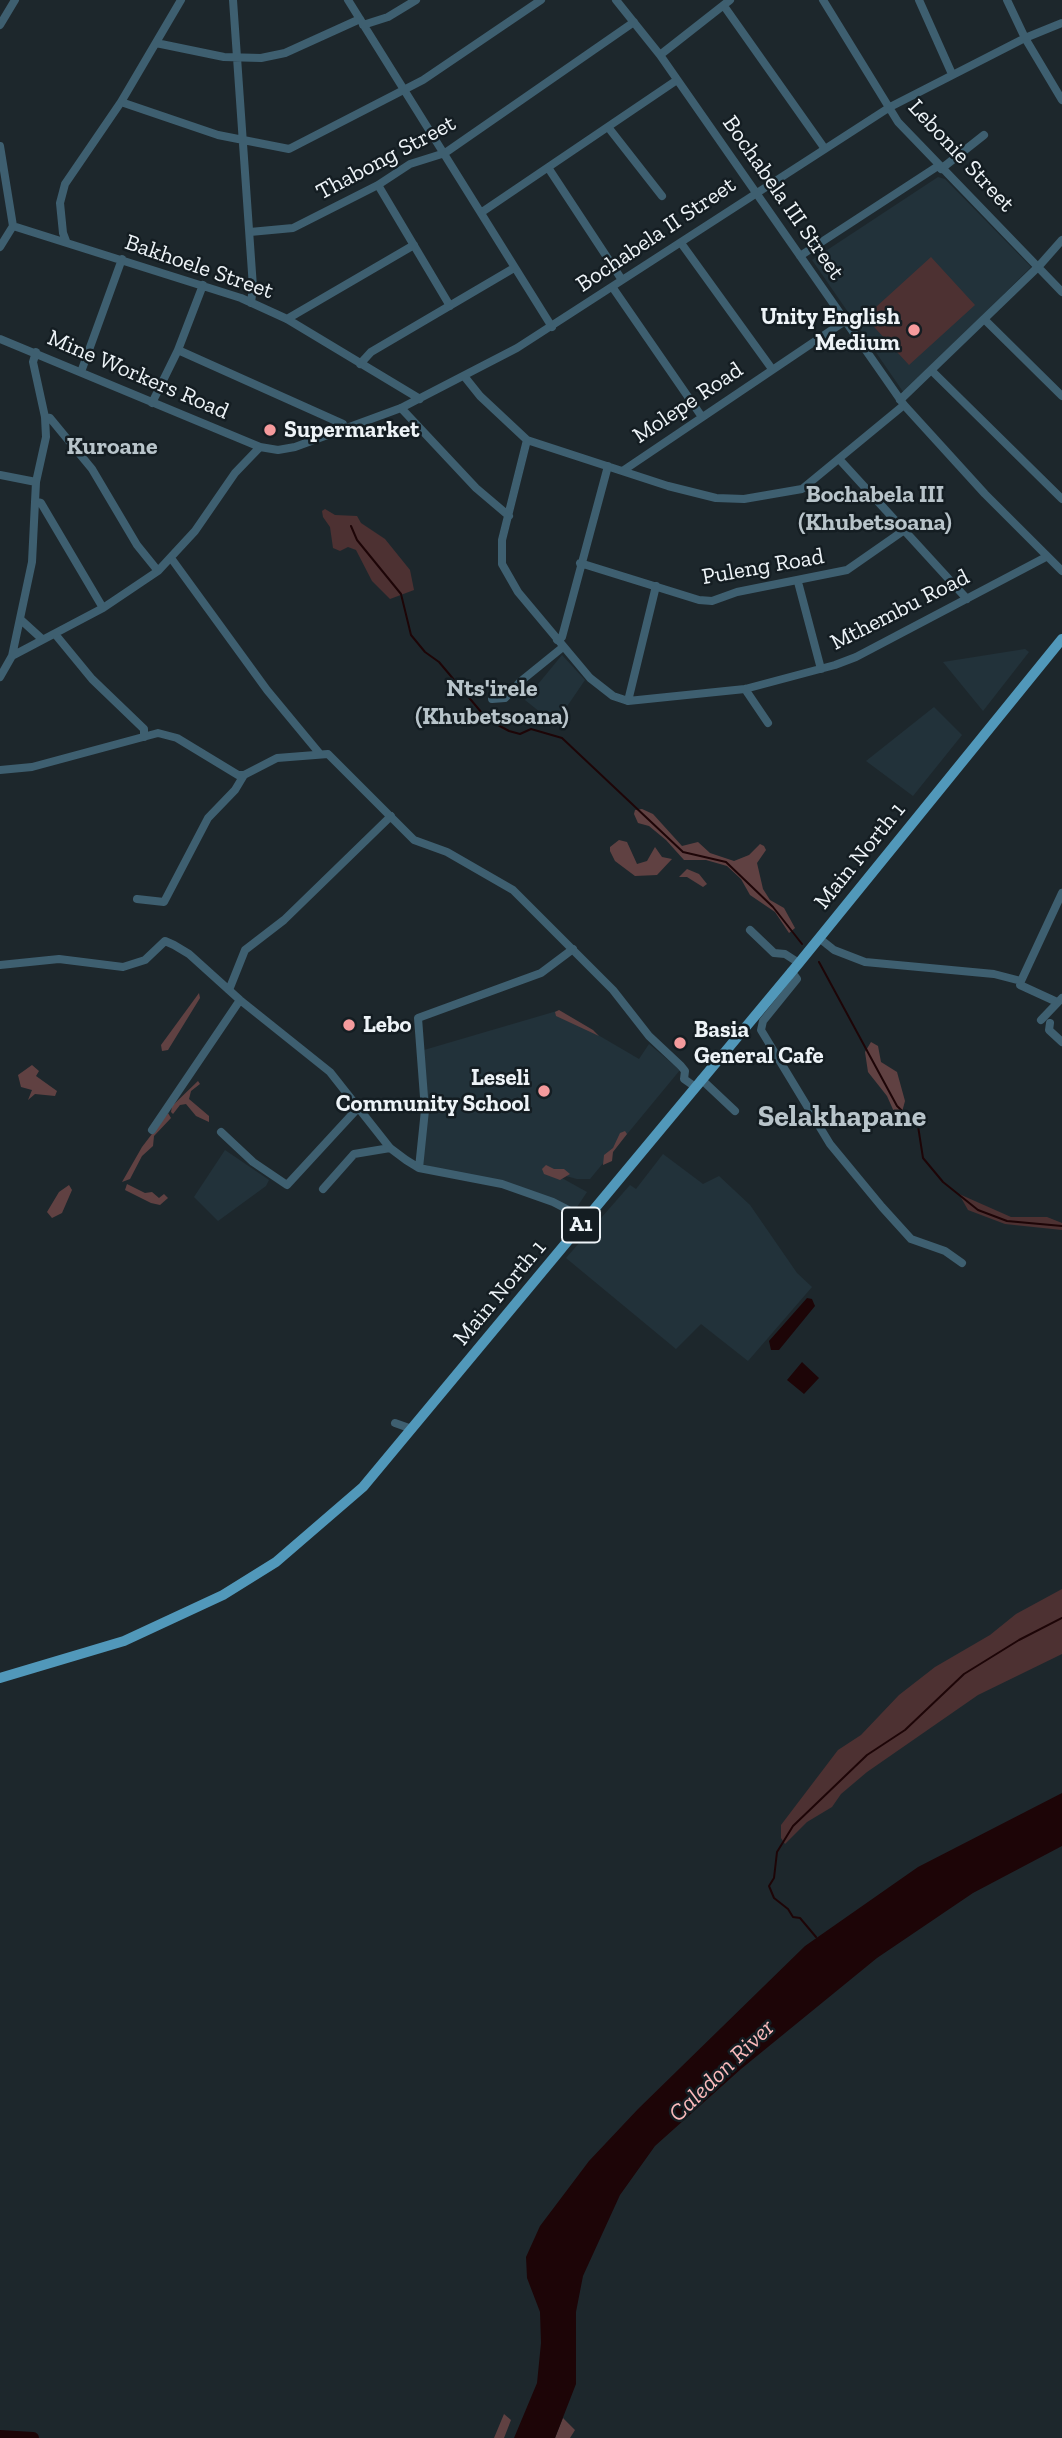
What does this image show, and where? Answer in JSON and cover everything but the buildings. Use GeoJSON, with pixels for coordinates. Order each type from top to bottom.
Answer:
{"type":"FeatureCollection","features":[{"type":"Feature","properties":{"kind":"main road","name":"Main North 1"},"geometry":{"type":"LineString","coordinates":[[0,1678],[124,1641],[223,1595],[276,1562],[317,1530],[363,1487],[819,938],[1062,639]]}},
{"type":"Feature","properties":{"kind":"street"},"geometry":{"type":"LineString","coordinates":[[0,25],[15,0]]}},
{"type":"Feature","properties":{"kind":"street"},"geometry":{"type":"LineString","coordinates":[[66,241],[62,225],[61,194],[65,184],[121,102],[181,0]]}},
{"type":"Feature","properties":{"kind":"street"},"geometry":{"type":"LineString","coordinates":[[233,0],[241,140],[250,232],[251,303]]}},
{"type":"Feature","properties":{"kind":"street"},"geometry":{"type":"LineString","coordinates":[[348,0],[552,327]]}},
{"type":"Feature","properties":{"kind":"street"},"geometry":{"type":"LineString","coordinates":[[156,43],[237,58],[285,53],[362,22],[388,17],[416,0]]}},
{"type":"Feature","properties":{"kind":"street"},"geometry":{"type":"LineString","coordinates":[[121,102],[188,126],[289,149],[455,60],[541,0]]}},
{"type":"Feature","properties":{"kind":"street","name":"Bochabela III Street"},"geometry":{"type":"LineString","coordinates":[[616,0],[660,55],[902,402],[1062,571]]}},
{"type":"Feature","properties":{"kind":"street","name":"Lebonie Street"},"geometry":{"type":"LineString","coordinates":[[822,0],[898,122],[1062,292]]}},
{"type":"Feature","properties":{"kind":"street"},"geometry":{"type":"LineString","coordinates":[[919,0],[953,74]]}},
{"type":"Feature","properties":{"kind":"street"},"geometry":{"type":"LineString","coordinates":[[1007,0],[1025,38],[1062,100]]}},
{"type":"Feature","properties":{"kind":"street"},"geometry":{"type":"LineString","coordinates":[[660,55],[727,3],[825,149]]}},
{"type":"Feature","properties":{"kind":"street","name":"Thabong Street"},"geometry":{"type":"LineString","coordinates":[[250,232],[293,228],[379,185],[411,164],[445,153],[634,22]]}},
{"type":"Feature","properties":{"kind":"street","name":"Bochabela II Street"},"geometry":{"type":"LineString","coordinates":[[260,447],[278,450],[345,431],[401,408],[464,376],[552,327],[890,107],[1025,38],[1062,23]]}},
{"type":"Feature","properties":{"kind":"street"},"geometry":{"type":"LineString","coordinates":[[482,212],[677,80]]}},
{"type":"Feature","properties":{"kind":"street"},"geometry":{"type":"LineString","coordinates":[[608,127],[662,196]]}},
{"type":"Feature","properties":{"kind":"street"},"geometry":{"type":"LineString","coordinates":[[800,256],[984,135]]}},
{"type":"Feature","properties":{"kind":"street"},"geometry":{"type":"LineString","coordinates":[[0,146],[13,226],[0,247]]}},
{"type":"Feature","properties":{"kind":"street"},"geometry":{"type":"LineString","coordinates":[[549,169],[622,280]]}},
{"type":"Feature","properties":{"kind":"street"},"geometry":{"type":"LineString","coordinates":[[379,185],[450,306]]}},
{"type":"Feature","properties":{"kind":"street"},"geometry":{"type":"LineString","coordinates":[[40,232],[62,225]]}},
{"type":"Feature","properties":{"kind":"street","name":"Bakhoele Street"},"geometry":{"type":"LineString","coordinates":[[13,226],[40,232],[251,303],[287,319],[420,399]]}},
{"type":"Feature","properties":{"kind":"street"},"geometry":{"type":"LineString","coordinates":[[464,376],[480,396],[527,440],[716,499],[744,499],[802,489],[902,402],[1062,240]]}},
{"type":"Feature","properties":{"kind":"street"},"geometry":{"type":"LineString","coordinates":[[681,243],[772,369]]}},
{"type":"Feature","properties":{"kind":"street"},"geometry":{"type":"LineString","coordinates":[[287,319],[414,245]]}},
{"type":"Feature","properties":{"kind":"street"},"geometry":{"type":"LineString","coordinates":[[81,372],[122,260]]}},
{"type":"Feature","properties":{"kind":"street"},"geometry":{"type":"LineString","coordinates":[[360,364],[371,352],[514,268]]}},
{"type":"Feature","properties":{"kind":"street"},"geometry":{"type":"LineString","coordinates":[[152,403],[178,350],[203,285]]}},
{"type":"Feature","properties":{"kind":"street"},"geometry":{"type":"LineString","coordinates":[[612,288],[702,417]]}},
{"type":"Feature","properties":{"kind":"street"},"geometry":{"type":"LineString","coordinates":[[984,319],[1062,396]]}},
{"type":"Feature","properties":{"kind":"street","name":"Molepe Road"},"geometry":{"type":"LineString","coordinates":[[624,470],[845,321]]}},
{"type":"Feature","properties":{"kind":"street","name":"Mine Workers Road"},"geometry":{"type":"LineString","coordinates":[[0,339],[260,447]]}},
{"type":"Feature","properties":{"kind":"street"},"geometry":{"type":"LineString","coordinates":[[178,350],[343,424],[345,431]]}},
{"type":"Feature","properties":{"kind":"street"},"geometry":{"type":"LineString","coordinates":[[0,677],[12,656],[32,562],[36,482],[46,437],[46,417],[33,362],[36,352]]}},
{"type":"Feature","properties":{"kind":"street"},"geometry":{"type":"LineString","coordinates":[[932,370],[1062,499]]}},
{"type":"Feature","properties":{"kind":"street"},"geometry":{"type":"LineString","coordinates":[[401,408],[476,488],[509,516]]}},
{"type":"Feature","properties":{"kind":"street"},"geometry":{"type":"LineString","coordinates":[[46,417],[50,418],[92,469],[138,545],[158,571]]}},
{"type":"Feature","properties":{"kind":"street"},"geometry":{"type":"LineString","coordinates":[[527,440],[502,540],[502,564],[518,592],[560,644],[604,690],[628,701],[656,586]]}},
{"type":"Feature","properties":{"kind":"street"},"geometry":{"type":"LineString","coordinates":[[12,656],[103,608],[158,571],[211,511],[235,473],[260,447]]}},
{"type":"Feature","properties":{"kind":"street"},"geometry":{"type":"LineString","coordinates":[[839,459],[967,599]]}},
{"type":"Feature","properties":{"kind":"street"},"geometry":{"type":"LineString","coordinates":[[492,699],[505,698],[560,644],[608,466]]}},
{"type":"Feature","properties":{"kind":"street"},"geometry":{"type":"LineString","coordinates":[[0,475],[36,482]]}},
{"type":"Feature","properties":{"kind":"street"},"geometry":{"type":"LineString","coordinates":[[37,502],[41,503],[103,608]]}},
{"type":"Feature","properties":{"kind":"street","name":"Puleng Road"},"geometry":{"type":"LineString","coordinates":[[580,563],[699,600],[712,600],[737,592],[798,582],[847,570],[903,531]]}},
{"type":"Feature","properties":{"kind":"street","name":"Mthembu Road"},"geometry":{"type":"LineString","coordinates":[[628,701],[745,689],[856,657],[1046,557]]}},
{"type":"Feature","properties":{"kind":"street"},"geometry":{"type":"LineString","coordinates":[[171,558],[267,690],[320,754]]}},
{"type":"Feature","properties":{"kind":"street"},"geometry":{"type":"LineString","coordinates":[[798,582],[821,669]]}},
{"type":"Feature","properties":{"kind":"street"},"geometry":{"type":"LineString","coordinates":[[20,619],[42,639]]}},
{"type":"Feature","properties":{"kind":"street"},"geometry":{"type":"LineString","coordinates":[[55,634],[92,680],[144,729],[144,737]]}},
{"type":"Feature","properties":{"kind":"street"},"geometry":{"type":"LineString","coordinates":[[745,689],[768,723]]}},
{"type":"Feature","properties":{"kind":"street"},"geometry":{"type":"LineString","coordinates":[[0,770],[32,767],[144,737],[168,734],[238,775],[244,775],[277,758],[328,754],[414,840],[447,852],[513,890],[613,990],[649,1036],[685,1071],[684,1079],[697,1082],[735,1111]]}},
{"type":"Feature","properties":{"kind":"street"},"geometry":{"type":"LineString","coordinates":[[137,899],[164,902],[208,818],[235,790],[244,775]]}},
{"type":"Feature","properties":{"kind":"street"},"geometry":{"type":"LineString","coordinates":[[229,989],[245,950],[284,919],[391,816]]}},
{"type":"Feature","properties":{"kind":"street"},"geometry":{"type":"LineString","coordinates":[[1041,1020],[1060,1000],[1020,985],[1062,893]]}},
{"type":"Feature","properties":{"kind":"street"},"geometry":{"type":"LineString","coordinates":[[750,930],[774,953],[785,954],[795,967],[797,979],[763,1021],[761,1031],[831,1144],[911,1239],[945,1251],[962,1262]]}},
{"type":"Feature","properties":{"kind":"street"},"geometry":{"type":"LineString","coordinates":[[819,938],[834,950],[865,962],[994,974],[1021,981]]}},
{"type":"Feature","properties":{"kind":"street"},"geometry":{"type":"LineString","coordinates":[[0,965],[59,959],[123,967],[145,960],[164,941],[189,954],[240,1000],[330,1072],[390,1148],[419,1168],[502,1184],[553,1202],[586,1219]]}},
{"type":"Feature","properties":{"kind":"street"},"geometry":{"type":"LineString","coordinates":[[419,1168],[425,1110],[418,1018],[541,973],[573,949]]}},
{"type":"Feature","properties":{"kind":"street"},"geometry":{"type":"LineString","coordinates":[[152,1130],[240,1000]]}},
{"type":"Feature","properties":{"kind":"street"},"geometry":{"type":"LineString","coordinates":[[1051,1012],[1049,1030],[1062,1042]]}},
{"type":"Feature","properties":{"kind":"street"},"geometry":{"type":"LineString","coordinates":[[1051,1023],[1062,1024]]}},
{"type":"Feature","properties":{"kind":"street"},"geometry":{"type":"LineString","coordinates":[[221,1132],[253,1162],[287,1185],[358,1108]]}},
{"type":"Feature","properties":{"kind":"street"},"geometry":{"type":"LineString","coordinates":[[323,1188],[354,1154],[390,1148]]}},
{"type":"Feature","properties":{"kind":"street"},"geometry":{"type":"LineString","coordinates":[[395,1423],[412,1429]]}},
{"type":"Feature","properties":{"kind":"shaded area","name":"Unity English Medium"},"geometry":{"type":"Polygon","coordinates":[[[938,177],[945,179],[1031,267],[904,393],[812,260],[938,177]]]}},
{"type":"Feature","properties":{"kind":"shaded area"},"geometry":{"type":"Polygon","coordinates":[[[931,257],[975,305],[909,365],[865,317],[931,257]]]}},
{"type":"Feature","properties":{"kind":"shaded area"},"geometry":{"type":"Polygon","coordinates":[[[325,509],[335,515],[357,516],[361,523],[385,539],[410,570],[414,590],[390,599],[372,581],[356,550],[348,547],[340,551],[333,548],[330,527],[323,517],[322,511],[325,509]]]}},
{"type":"Feature","properties":{"kind":"shaded area"},"geometry":{"type":"Polygon","coordinates":[[[1025,649],[1029,652],[983,711],[943,662],[1025,649]]]}},
{"type":"Feature","properties":{"kind":"shaded area"},"geometry":{"type":"Polygon","coordinates":[[[562,655],[585,680],[555,724],[525,700],[562,655]]]}},
{"type":"Feature","properties":{"kind":"shaded area"},"geometry":{"type":"Polygon","coordinates":[[[934,707],[962,735],[913,796],[866,761],[934,707]]]}},
{"type":"Feature","properties":{"kind":"shaded area"},"geometry":{"type":"Polygon","coordinates":[[[642,809],[653,814],[682,846],[698,842],[710,853],[734,861],[749,855],[760,844],[764,846],[766,850],[757,863],[763,889],[770,900],[784,908],[795,928],[789,933],[775,912],[750,895],[741,879],[727,866],[706,860],[684,860],[649,826],[638,823],[635,810],[642,809]]]}},
{"type":"Feature","properties":{"kind":"shaded area"},"geometry":{"type":"Polygon","coordinates":[[[619,840],[627,842],[637,864],[647,861],[655,847],[662,857],[672,859],[657,875],[635,876],[615,861],[610,851],[610,847],[619,840]]]}},
{"type":"Feature","properties":{"kind":"shaded area"},"geometry":{"type":"Polygon","coordinates":[[[687,869],[699,874],[707,884],[703,887],[687,877],[679,877],[687,869]]]}},
{"type":"Feature","properties":{"kind":"shaded area"},"geometry":{"type":"Polygon","coordinates":[[[199,993],[200,998],[168,1050],[162,1051],[161,1045],[199,993]]]}},
{"type":"Feature","properties":{"kind":"shaded area"},"geometry":{"type":"Polygon","coordinates":[[[559,1010],[599,1036],[556,1016],[555,1012],[559,1010]]]}},
{"type":"Feature","properties":{"kind":"shaded area","name":"Leseli Community School"},"geometry":{"type":"Polygon","coordinates":[[[557,1011],[639,1059],[649,1044],[680,1070],[590,1179],[577,1179],[551,1172],[587,1192],[575,1210],[423,1164],[428,1107],[424,1050],[557,1011]]]}},
{"type":"Feature","properties":{"kind":"shaded area"},"geometry":{"type":"Polygon","coordinates":[[[871,1042],[878,1046],[881,1062],[897,1072],[905,1101],[902,1112],[895,1114],[887,1096],[868,1072],[865,1052],[871,1042]]]}},
{"type":"Feature","properties":{"kind":"shaded area"},"geometry":{"type":"Polygon","coordinates":[[[32,1065],[39,1071],[36,1076],[57,1091],[55,1096],[35,1094],[28,1100],[32,1090],[21,1087],[18,1075],[32,1065]]]}},
{"type":"Feature","properties":{"kind":"shaded area"},"geometry":{"type":"Polygon","coordinates":[[[198,1081],[200,1084],[191,1091],[189,1099],[209,1116],[209,1122],[196,1116],[186,1104],[180,1105],[173,1114],[171,1112],[172,1106],[198,1081]]]}},
{"type":"Feature","properties":{"kind":"shaded area"},"geometry":{"type":"Polygon","coordinates":[[[168,1113],[171,1118],[154,1136],[153,1146],[142,1156],[130,1179],[122,1182],[142,1147],[168,1113]]]}},
{"type":"Feature","properties":{"kind":"shaded area"},"geometry":{"type":"Polygon","coordinates":[[[625,1131],[627,1134],[613,1152],[612,1161],[603,1165],[604,1155],[613,1148],[620,1133],[625,1131]]]}},
{"type":"Feature","properties":{"kind":"shaded area"},"geometry":{"type":"Polygon","coordinates":[[[225,1150],[269,1180],[266,1186],[218,1221],[194,1197],[225,1150]]]}},
{"type":"Feature","properties":{"kind":"shaded area"},"geometry":{"type":"Polygon","coordinates":[[[663,1154],[703,1184],[719,1176],[750,1205],[797,1273],[812,1287],[748,1361],[701,1324],[676,1349],[566,1258],[630,1185],[636,1189],[663,1154]]]}},
{"type":"Feature","properties":{"kind":"shaded area"},"geometry":{"type":"Polygon","coordinates":[[[546,1165],[554,1169],[564,1169],[570,1174],[560,1180],[544,1174],[542,1169],[546,1165]]]}},
{"type":"Feature","properties":{"kind":"shaded area"},"geometry":{"type":"Polygon","coordinates":[[[127,1184],[145,1193],[152,1192],[159,1198],[164,1194],[168,1198],[160,1205],[151,1203],[125,1190],[127,1184]]]}},
{"type":"Feature","properties":{"kind":"shaded area"},"geometry":{"type":"Polygon","coordinates":[[[69,1185],[72,1190],[62,1213],[52,1218],[47,1212],[59,1192],[69,1185]]]}},
{"type":"Feature","properties":{"kind":"shaded area"},"geometry":{"type":"Polygon","coordinates":[[[959,1194],[1011,1217],[1047,1217],[1062,1223],[1062,1230],[1005,1224],[968,1210],[959,1194]]]}},
{"type":"Feature","properties":{"kind":"shaded area"},"geometry":{"type":"Polygon","coordinates":[[[1062,1589],[1062,1654],[978,1695],[867,1772],[841,1794],[832,1807],[807,1822],[785,1844],[781,1838],[781,1825],[838,1750],[861,1735],[899,1695],[935,1667],[990,1635],[1016,1614],[1062,1589]]]}},
{"type":"Feature","properties":{"kind":"shaded area"},"geometry":{"type":"Polygon","coordinates":[[[504,2414],[511,2420],[504,2438],[494,2438],[504,2414]]]}},
{"type":"Feature","properties":{"kind":"shaded area"},"geometry":{"type":"Polygon","coordinates":[[[563,2418],[575,2430],[570,2438],[555,2438],[563,2418]]]}},
{"type":"Feature","properties":{"kind":"water"},"geometry":{"type":"Polygon","coordinates":[[[807,1298],[812,1299],[815,1306],[779,1350],[771,1350],[769,1341],[807,1298]]]}},
{"type":"Feature","properties":{"kind":"water"},"geometry":{"type":"Polygon","coordinates":[[[802,1362],[819,1378],[804,1394],[787,1380],[802,1362]]]}},
{"type":"Feature","properties":{"kind":"water","name":"Caledon River"},"geometry":{"type":"Polygon","coordinates":[[[1062,1793],[1062,1846],[973,1893],[877,1958],[741,2069],[655,2146],[620,2195],[583,2276],[576,2312],[576,2384],[555,2438],[514,2438],[537,2383],[541,2343],[540,2312],[527,2278],[526,2257],[540,2226],[589,2161],[638,2109],[805,1946],[918,1867],[1062,1793]]]}},
{"type":"Feature","properties":{"kind":"waterway"},"geometry":{"type":"LineString","coordinates":[[351,526],[357,540],[401,594],[411,635],[425,652],[439,662],[487,719],[520,734],[531,729],[562,738],[683,852],[726,862],[773,907],[802,944]]}},
{"type":"Feature","properties":{"kind":"waterway"},"geometry":{"type":"LineString","coordinates":[[819,962],[897,1106],[918,1126],[923,1158],[943,1182],[978,1210],[1007,1221],[1062,1226]]}},
{"type":"Feature","properties":{"kind":"waterway"},"geometry":{"type":"LineString","coordinates":[[816,1937],[800,1918],[793,1917],[788,1909],[774,1898],[769,1886],[774,1878],[777,1852],[793,1826],[867,1755],[905,1730],[964,1674],[1019,1640],[1062,1618]]}},
{"type":"Feature","properties":{"kind":"waterway"},"geometry":{"type":"LineString","coordinates":[[0,2436],[33,2438]]}},
{"type":"Feature","properties":{"kind":"place","name":"Unity English Medium"},"geometry":{"type":"Point","coordinates":[914,330]}},
{"type":"Feature","properties":{"kind":"place","name":"Supermarket"},"geometry":{"type":"Point","coordinates":[270,430]}},
{"type":"Feature","properties":{"kind":"place","name":"Lebo"},"geometry":{"type":"Point","coordinates":[349,1025]}},
{"type":"Feature","properties":{"kind":"place","name":"Basia General Cafe"},"geometry":{"type":"Point","coordinates":[680,1043]}},
{"type":"Feature","properties":{"kind":"place","name":"Leseli Community School"},"geometry":{"type":"Point","coordinates":[544,1091]}},
{"type":"Feature","properties":{"kind":"district","name":"Kuroane"},"geometry":{"type":"Point","coordinates":[112,447]}},
{"type":"Feature","properties":{"kind":"district","name":"Bochabela III (Khubetsoana)"},"geometry":{"type":"Point","coordinates":[875,509]}},
{"type":"Feature","properties":{"kind":"district","name":"Nts'irele (Khubetsoana)"},"geometry":{"type":"Point","coordinates":[492,703]}},
{"type":"Feature","properties":{"kind":"district","name":"Selakhapane"},"geometry":{"type":"Point","coordinates":[842,1117]}}]}
